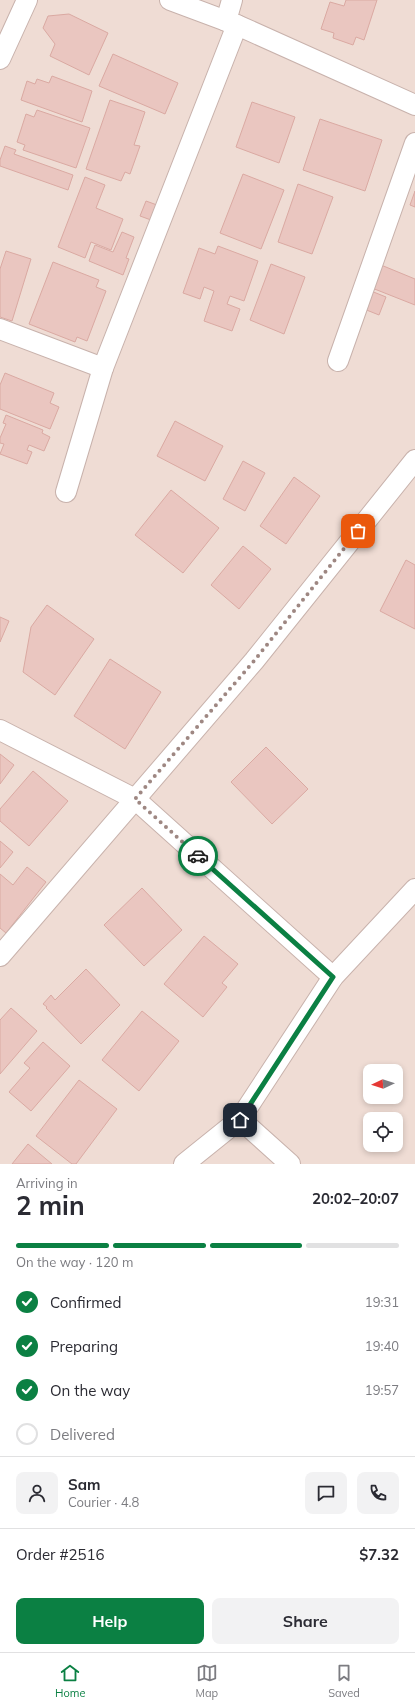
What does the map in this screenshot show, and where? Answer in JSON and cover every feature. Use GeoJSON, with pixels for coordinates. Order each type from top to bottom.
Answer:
{"type":"FeatureCollection","features":[{"type":"Feature","properties":{"kind":"street"},"geometry":{"type":"LineString","coordinates":[[0,59],[27,0]]}},
{"type":"Feature","properties":{"kind":"street"},"geometry":{"type":"LineString","coordinates":[[170,0],[232,23],[415,105]]}},
{"type":"Feature","properties":{"kind":"street"},"geometry":{"type":"LineString","coordinates":[[66,492],[103,368],[232,23],[232,0]]}},
{"type":"Feature","properties":{"kind":"street"},"geometry":{"type":"LineString","coordinates":[[338,361],[415,143]]}},
{"type":"Feature","properties":{"kind":"street"},"geometry":{"type":"LineString","coordinates":[[0,329],[103,368]]}},
{"type":"Feature","properties":{"kind":"street"},"geometry":{"type":"LineString","coordinates":[[0,956],[254,661],[415,460]]}},
{"type":"Feature","properties":{"kind":"street"},"geometry":{"type":"LineString","coordinates":[[0,730],[135,799],[333,977]]}},
{"type":"Feature","properties":{"kind":"street"},"geometry":{"type":"LineString","coordinates":[[184,1164],[240,1120],[333,977],[415,889]]}},
{"type":"Feature","properties":{"kind":"street"},"geometry":{"type":"LineString","coordinates":[[240,1120],[290,1164]]}},
{"type":"Feature","properties":{"kind":"shaded area"},"geometry":{"type":"Polygon","coordinates":[[[0,0],[415,0],[415,1164],[0,1164],[0,0]]]}},
{"type":"Feature","properties":{"kind":"building"},"geometry":{"type":"Polygon","coordinates":[[[346,0],[377,0],[364,40],[356,37],[353,45],[333,38],[334,33],[321,29],[330,2],[344,6],[346,0]]]}},
{"type":"Feature","properties":{"kind":"building"},"geometry":{"type":"Polygon","coordinates":[[[69,14],[108,33],[89,75],[50,56],[55,44],[43,28],[48,16],[69,14]]]}},
{"type":"Feature","properties":{"kind":"building"},"geometry":{"type":"Polygon","coordinates":[[[113,54],[178,83],[165,114],[99,86],[113,54]]]}},
{"type":"Feature","properties":{"kind":"building"},"geometry":{"type":"Polygon","coordinates":[[[52,76],[92,91],[82,122],[21,100],[27,81],[35,84],[37,79],[49,83],[52,76]]]}},
{"type":"Feature","properties":{"kind":"building"},"geometry":{"type":"Polygon","coordinates":[[[110,100],[145,112],[134,145],[140,146],[130,174],[125,172],[121,181],[86,169],[110,100]]]}},
{"type":"Feature","properties":{"kind":"building"},"geometry":{"type":"Polygon","coordinates":[[[252,102],[295,117],[279,163],[236,147],[252,102]]]}},
{"type":"Feature","properties":{"kind":"building"},"geometry":{"type":"Polygon","coordinates":[[[37,110],[90,128],[76,168],[23,150],[25,145],[17,142],[26,114],[34,117],[37,110]]]}},
{"type":"Feature","properties":{"kind":"building"},"geometry":{"type":"Polygon","coordinates":[[[320,119],[382,140],[365,191],[303,170],[320,119]]]}},
{"type":"Feature","properties":{"kind":"building"},"geometry":{"type":"Polygon","coordinates":[[[5,146],[16,150],[14,154],[73,175],[68,190],[0,166],[0,160],[5,146]]]}},
{"type":"Feature","properties":{"kind":"building"},"geometry":{"type":"Polygon","coordinates":[[[243,174],[284,190],[261,249],[220,233],[243,174]]]}},
{"type":"Feature","properties":{"kind":"building"},"geometry":{"type":"Polygon","coordinates":[[[85,177],[105,185],[96,208],[123,219],[111,250],[91,242],[85,258],[58,247],[85,177]]]}},
{"type":"Feature","properties":{"kind":"building"},"geometry":{"type":"Polygon","coordinates":[[[298,184],[333,197],[312,254],[278,242],[298,184]]]}},
{"type":"Feature","properties":{"kind":"building"},"geometry":{"type":"Polygon","coordinates":[[[415,191],[415,207],[410,205],[415,191]]]}},
{"type":"Feature","properties":{"kind":"building"},"geometry":{"type":"Polygon","coordinates":[[[146,201],[157,205],[151,220],[140,216],[146,201]]]}},
{"type":"Feature","properties":{"kind":"building"},"geometry":{"type":"Polygon","coordinates":[[[122,232],[134,237],[126,258],[129,259],[123,275],[89,261],[95,245],[113,252],[122,232]]]}},
{"type":"Feature","properties":{"kind":"building"},"geometry":{"type":"Polygon","coordinates":[[[218,246],[258,261],[244,301],[230,296],[227,304],[240,309],[232,331],[204,321],[214,291],[204,287],[200,299],[183,293],[199,248],[215,254],[218,246]]]}},
{"type":"Feature","properties":{"kind":"building"},"geometry":{"type":"Polygon","coordinates":[[[6,251],[31,259],[12,321],[0,317],[0,269],[6,251]]]}},
{"type":"Feature","properties":{"kind":"building"},"geometry":{"type":"Polygon","coordinates":[[[53,262],[99,280],[96,287],[106,291],[87,341],[77,337],[75,342],[29,324],[53,262]]]}},
{"type":"Feature","properties":{"kind":"building"},"geometry":{"type":"Polygon","coordinates":[[[271,264],[305,277],[284,334],[250,320],[271,264]]]}},
{"type":"Feature","properties":{"kind":"building"},"geometry":{"type":"Polygon","coordinates":[[[381,265],[415,279],[415,305],[372,288],[381,265]]]}},
{"type":"Feature","properties":{"kind":"building"},"geometry":{"type":"Polygon","coordinates":[[[366,289],[386,297],[379,315],[359,307],[366,289]]]}},
{"type":"Feature","properties":{"kind":"building"},"geometry":{"type":"Polygon","coordinates":[[[5,373],[54,393],[50,403],[59,407],[50,429],[0,409],[0,385],[5,373]]]}},
{"type":"Feature","properties":{"kind":"building"},"geometry":{"type":"Polygon","coordinates":[[[6,415],[43,430],[42,433],[50,437],[44,451],[29,445],[27,450],[32,452],[27,464],[0,454],[4,444],[0,443],[0,438],[6,424],[3,423],[6,415]]]}},
{"type":"Feature","properties":{"kind":"building"},"geometry":{"type":"Polygon","coordinates":[[[175,421],[223,446],[205,481],[157,456],[175,421]]]}},
{"type":"Feature","properties":{"kind":"building"},"geometry":{"type":"Polygon","coordinates":[[[243,461],[265,473],[245,511],[223,499],[243,461]]]}},
{"type":"Feature","properties":{"kind":"building"},"geometry":{"type":"Polygon","coordinates":[[[294,477],[320,496],[286,544],[260,526],[294,477]]]}},
{"type":"Feature","properties":{"kind":"building"},"geometry":{"type":"Polygon","coordinates":[[[171,490],[219,528],[183,573],[135,535],[171,490]]]}},
{"type":"Feature","properties":{"kind":"building"},"geometry":{"type":"Polygon","coordinates":[[[243,546],[271,569],[239,609],[211,585],[243,546]]]}},
{"type":"Feature","properties":{"kind":"building"},"geometry":{"type":"Polygon","coordinates":[[[406,560],[415,565],[415,629],[380,611],[406,560]]]}},
{"type":"Feature","properties":{"kind":"building"},"geometry":{"type":"Polygon","coordinates":[[[47,605],[94,639],[55,695],[23,672],[31,627],[47,605]]]}},
{"type":"Feature","properties":{"kind":"building"},"geometry":{"type":"Polygon","coordinates":[[[0,617],[9,621],[0,642],[0,617]]]}},
{"type":"Feature","properties":{"kind":"building"},"geometry":{"type":"Polygon","coordinates":[[[110,659],[161,692],[125,749],[74,716],[110,659]]]}},
{"type":"Feature","properties":{"kind":"building"},"geometry":{"type":"Polygon","coordinates":[[[266,747],[308,789],[272,824],[231,782],[266,747]]]}},
{"type":"Feature","properties":{"kind":"building"},"geometry":{"type":"Polygon","coordinates":[[[0,754],[14,765],[0,784],[0,754]]]}},
{"type":"Feature","properties":{"kind":"building"},"geometry":{"type":"Polygon","coordinates":[[[33,771],[68,801],[29,846],[0,821],[0,809],[33,771]]]}},
{"type":"Feature","properties":{"kind":"building"},"geometry":{"type":"Polygon","coordinates":[[[0,841],[13,852],[0,868],[0,841]]]}},
{"type":"Feature","properties":{"kind":"building"},"geometry":{"type":"Polygon","coordinates":[[[27,867],[46,882],[6,933],[0,928],[0,874],[13,885],[27,867]]]}},
{"type":"Feature","properties":{"kind":"building"},"geometry":{"type":"Polygon","coordinates":[[[142,888],[182,930],[144,966],[104,925],[142,888]]]}},
{"type":"Feature","properties":{"kind":"building"},"geometry":{"type":"Polygon","coordinates":[[[204,936],[238,964],[222,983],[227,987],[203,1017],[164,984],[204,936]]]}},
{"type":"Feature","properties":{"kind":"building"},"geometry":{"type":"Polygon","coordinates":[[[86,969],[120,1005],[81,1044],[43,1004],[51,995],[55,1000],[86,969]]]}},
{"type":"Feature","properties":{"kind":"building"},"geometry":{"type":"Polygon","coordinates":[[[11,1008],[37,1031],[0,1074],[0,1020],[11,1008]]]}},
{"type":"Feature","properties":{"kind":"building"},"geometry":{"type":"Polygon","coordinates":[[[142,1011],[179,1041],[139,1091],[102,1060],[142,1011]]]}},
{"type":"Feature","properties":{"kind":"building"},"geometry":{"type":"Polygon","coordinates":[[[43,1042],[70,1066],[31,1111],[9,1092],[30,1068],[24,1063],[43,1042]]]}},
{"type":"Feature","properties":{"kind":"building"},"geometry":{"type":"Polygon","coordinates":[[[79,1080],[117,1109],[76,1164],[72,1164],[36,1136],[79,1080]]]}},
{"type":"Feature","properties":{"kind":"building"},"geometry":{"type":"Polygon","coordinates":[[[28,1144],[52,1164],[12,1164],[28,1144]]]}},
{"type":"Feature","properties":{"kind":"way so far"},"geometry":{"type":"LineString","coordinates":[[198,856],[135,799],[254,661],[358,531]]}},
{"type":"Feature","properties":{"kind":"route"},"geometry":{"type":"LineString","coordinates":[[198,856],[333,977],[240,1120]]}}]}
